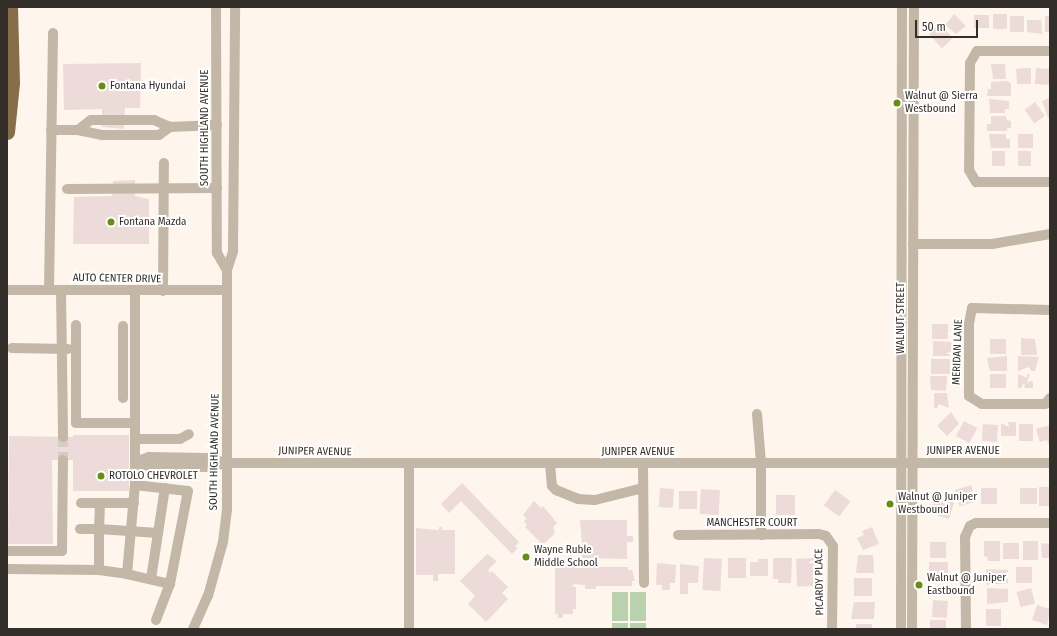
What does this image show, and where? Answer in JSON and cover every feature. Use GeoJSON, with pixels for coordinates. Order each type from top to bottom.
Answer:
{"type":"FeatureCollection","features":[{"type":"Feature","properties":{"kind":"highway"},"geometry":{"type":"LineString","coordinates":[[7,132],[12,83],[10,7]]}},
{"type":"Feature","properties":{"kind":"street","name":"SOUTH HIGHLAND AVENUE"},"geometry":{"type":"LineString","coordinates":[[216,7],[217,253],[227,270]]}},
{"type":"Feature","properties":{"kind":"street","name":"SOUTH HIGHLAND AVENUE"},"geometry":{"type":"LineString","coordinates":[[193,629],[208,596],[223,542],[227,508],[227,270],[233,251],[235,7]]}},
{"type":"Feature","properties":{"kind":"street","name":"WALNUT STREET"},"geometry":{"type":"LineString","coordinates":[[902,7],[906,463],[912,629]]}},
{"type":"Feature","properties":{"kind":"street","name":"WALNUT STREET"},"geometry":{"type":"LineString","coordinates":[[901,629],[913,244],[914,7]]}},
{"type":"Feature","properties":{"kind":"street"},"geometry":{"type":"LineString","coordinates":[[49,290],[53,33]]}},
{"type":"Feature","properties":{"kind":"street"},"geometry":{"type":"LineString","coordinates":[[1050,51],[977,51],[970,63],[969,170],[976,182],[1050,182]]}},
{"type":"Feature","properties":{"kind":"street"},"geometry":{"type":"LineString","coordinates":[[78,130],[91,120],[154,120],[170,127],[216,125]]}},
{"type":"Feature","properties":{"kind":"street"},"geometry":{"type":"LineString","coordinates":[[51,130],[78,130],[102,135],[159,135],[170,127]]}},
{"type":"Feature","properties":{"kind":"street"},"geometry":{"type":"LineString","coordinates":[[163,292],[164,163]]}},
{"type":"Feature","properties":{"kind":"street"},"geometry":{"type":"LineString","coordinates":[[67,189],[217,188]]}},
{"type":"Feature","properties":{"kind":"street"},"geometry":{"type":"LineString","coordinates":[[913,244],[992,244],[1050,234]]}},
{"type":"Feature","properties":{"kind":"street","name":"AUTO CENTER DRIVE"},"geometry":{"type":"LineString","coordinates":[[7,290],[163,292],[227,290]]}},
{"type":"Feature","properties":{"kind":"street"},"geometry":{"type":"LineString","coordinates":[[61,290],[63,437]]}},
{"type":"Feature","properties":{"kind":"street"},"geometry":{"type":"LineString","coordinates":[[127,574],[135,485],[135,291]]}},
{"type":"Feature","properties":{"kind":"street","name":"MERIDAN LANE"},"geometry":{"type":"LineString","coordinates":[[1050,310],[972,308],[969,324],[969,396],[982,404],[1044,404],[1050,398]]}},
{"type":"Feature","properties":{"kind":"street"},"geometry":{"type":"LineString","coordinates":[[76,326],[76,422],[135,423]]}},
{"type":"Feature","properties":{"kind":"street"},"geometry":{"type":"LineString","coordinates":[[123,326],[123,398]]}},
{"type":"Feature","properties":{"kind":"street"},"geometry":{"type":"LineString","coordinates":[[12,348],[76,349]]}},
{"type":"Feature","properties":{"kind":"street"},"geometry":{"type":"LineString","coordinates":[[123,372],[135,372]]}},
{"type":"Feature","properties":{"kind":"street"},"geometry":{"type":"LineString","coordinates":[[756,414],[761,463],[761,535]]}},
{"type":"Feature","properties":{"kind":"street"},"geometry":{"type":"LineString","coordinates":[[135,439],[180,439],[189,434]]}},
{"type":"Feature","properties":{"kind":"street"},"geometry":{"type":"LineString","coordinates":[[7,551],[62,552],[63,460]]}},
{"type":"Feature","properties":{"kind":"street","name":"JUNIPER AVENUE"},"geometry":{"type":"LineString","coordinates":[[135,462],[149,466],[206,467],[227,463],[643,465],[761,463],[1050,463]]}},
{"type":"Feature","properties":{"kind":"street"},"geometry":{"type":"LineString","coordinates":[[550,464],[551,483],[556,490],[578,499],[595,500],[643,493]]}},
{"type":"Feature","properties":{"kind":"street"},"geometry":{"type":"LineString","coordinates":[[409,465],[409,629]]}},
{"type":"Feature","properties":{"kind":"street"},"geometry":{"type":"LineString","coordinates":[[643,465],[644,584]]}},
{"type":"Feature","properties":{"kind":"street"},"geometry":{"type":"LineString","coordinates":[[135,485],[188,490],[170,584],[156,620]]}},
{"type":"Feature","properties":{"kind":"street"},"geometry":{"type":"LineString","coordinates":[[151,579],[165,488]]}},
{"type":"Feature","properties":{"kind":"street"},"geometry":{"type":"LineString","coordinates":[[81,503],[134,503]]}},
{"type":"Feature","properties":{"kind":"street"},"geometry":{"type":"LineString","coordinates":[[99,570],[100,503]]}},
{"type":"Feature","properties":{"kind":"street"},"geometry":{"type":"LineString","coordinates":[[966,629],[965,537],[970,526],[976,523],[1050,523]]}},
{"type":"Feature","properties":{"kind":"street"},"geometry":{"type":"LineString","coordinates":[[80,529],[132,530],[158,533]]}},
{"type":"Feature","properties":{"kind":"street","name":"MANCHESTER COURT"},"geometry":{"type":"LineString","coordinates":[[678,535],[826,536]]}},
{"type":"Feature","properties":{"kind":"street","name":"PICARDY PLACE"},"geometry":{"type":"LineString","coordinates":[[826,536],[833,546],[832,629]]}},
{"type":"Feature","properties":{"kind":"street"},"geometry":{"type":"LineString","coordinates":[[7,569],[99,570],[127,574],[170,584]]}},
{"type":"Feature","properties":{"kind":"green space"},"geometry":{"type":"Polygon","coordinates":[[[612,592],[628,592],[628,621],[612,621],[612,592]]]}},
{"type":"Feature","properties":{"kind":"green space"},"geometry":{"type":"Polygon","coordinates":[[[630,592],[646,592],[646,621],[630,621],[630,592]]]}},
{"type":"Feature","properties":{"kind":"green space"},"geometry":{"type":"Polygon","coordinates":[[[612,623],[628,623],[628,629],[612,629],[612,623]]]}},
{"type":"Feature","properties":{"kind":"green space"},"geometry":{"type":"Polygon","coordinates":[[[630,623],[646,623],[646,629],[630,629],[630,623]]]}},
{"type":"Feature","properties":{"kind":"building"},"geometry":{"type":"Polygon","coordinates":[[[954,14],[966,26],[956,34],[945,25],[954,14]]]}},
{"type":"Feature","properties":{"kind":"building"},"geometry":{"type":"Polygon","coordinates":[[[993,14],[1007,14],[1007,29],[993,29],[993,14]]]}},
{"type":"Feature","properties":{"kind":"building"},"geometry":{"type":"Polygon","coordinates":[[[974,15],[989,15],[989,28],[974,28],[974,15]]]}},
{"type":"Feature","properties":{"kind":"building"},"geometry":{"type":"Polygon","coordinates":[[[1010,16],[1024,16],[1024,32],[1010,32],[1010,16]]]}},
{"type":"Feature","properties":{"kind":"building"},"geometry":{"type":"Polygon","coordinates":[[[1045,16],[1050,16],[1050,32],[1045,32],[1045,16]]]}},
{"type":"Feature","properties":{"kind":"building"},"geometry":{"type":"Polygon","coordinates":[[[1027,20],[1041,20],[1042,34],[1027,32],[1027,20]]]}},
{"type":"Feature","properties":{"kind":"building"},"geometry":{"type":"Polygon","coordinates":[[[940,24],[953,38],[942,48],[929,34],[940,24]]]}},
{"type":"Feature","properties":{"kind":"building","name":"Fontana Hyundai"},"geometry":{"type":"Polygon","coordinates":[[[141,63],[140,108],[125,108],[124,129],[102,127],[102,109],[64,110],[63,64],[141,63]]]}},
{"type":"Feature","properties":{"kind":"building"},"geometry":{"type":"Polygon","coordinates":[[[991,64],[1005,64],[1006,79],[993,79],[991,64]]]}},
{"type":"Feature","properties":{"kind":"building"},"geometry":{"type":"Polygon","coordinates":[[[1031,68],[1031,84],[1017,84],[1016,69],[1031,68]]]}},
{"type":"Feature","properties":{"kind":"building"},"geometry":{"type":"Polygon","coordinates":[[[1036,68],[1050,69],[1049,85],[1035,84],[1036,68]]]}},
{"type":"Feature","properties":{"kind":"building"},"geometry":{"type":"Polygon","coordinates":[[[1007,81],[1011,83],[1011,96],[987,96],[988,89],[991,89],[991,82],[1007,81]]]}},
{"type":"Feature","properties":{"kind":"building"},"geometry":{"type":"Polygon","coordinates":[[[1050,98],[1050,117],[1048,118],[1042,101],[1050,98]]]}},
{"type":"Feature","properties":{"kind":"building"},"geometry":{"type":"Polygon","coordinates":[[[989,99],[1009,101],[1009,109],[1005,109],[1005,113],[990,113],[989,99]]]}},
{"type":"Feature","properties":{"kind":"building"},"geometry":{"type":"Polygon","coordinates":[[[1035,102],[1045,116],[1034,123],[1024,110],[1035,102]]]}},
{"type":"Feature","properties":{"kind":"building"},"geometry":{"type":"Polygon","coordinates":[[[991,116],[1006,116],[1007,120],[1011,121],[1011,128],[1007,128],[1007,131],[987,131],[987,124],[991,124],[991,116]]]}},
{"type":"Feature","properties":{"kind":"building"},"geometry":{"type":"Polygon","coordinates":[[[989,134],[1006,134],[1006,139],[1010,139],[1010,148],[991,148],[989,134]]]}},
{"type":"Feature","properties":{"kind":"building"},"geometry":{"type":"Polygon","coordinates":[[[1018,134],[1033,134],[1033,148],[1018,148],[1018,134]]]}},
{"type":"Feature","properties":{"kind":"building"},"geometry":{"type":"Polygon","coordinates":[[[992,151],[1005,151],[1005,166],[992,166],[992,151]]]}},
{"type":"Feature","properties":{"kind":"building"},"geometry":{"type":"Polygon","coordinates":[[[1018,151],[1031,151],[1031,166],[1018,166],[1018,151]]]}},
{"type":"Feature","properties":{"kind":"building","name":"Fontana Mazda"},"geometry":{"type":"Polygon","coordinates":[[[135,180],[135,196],[149,199],[149,244],[73,244],[74,197],[112,196],[113,181],[135,180]]]}},
{"type":"Feature","properties":{"kind":"building"},"geometry":{"type":"Polygon","coordinates":[[[932,324],[948,324],[948,339],[932,339],[932,324]]]}},
{"type":"Feature","properties":{"kind":"building"},"geometry":{"type":"Polygon","coordinates":[[[1021,338],[1035,339],[1037,355],[1021,355],[1021,338]]]}},
{"type":"Feature","properties":{"kind":"building"},"geometry":{"type":"Polygon","coordinates":[[[990,339],[1006,339],[1006,354],[990,354],[990,339]]]}},
{"type":"Feature","properties":{"kind":"building"},"geometry":{"type":"Polygon","coordinates":[[[933,341],[953,342],[950,356],[933,356],[933,341]]]}},
{"type":"Feature","properties":{"kind":"building"},"geometry":{"type":"Polygon","coordinates":[[[1007,356],[1007,371],[990,371],[987,358],[1007,356]]]}},
{"type":"Feature","properties":{"kind":"building"},"geometry":{"type":"Polygon","coordinates":[[[1018,356],[1039,357],[1035,371],[1031,371],[1029,367],[1018,371],[1018,356]]]}},
{"type":"Feature","properties":{"kind":"building"},"geometry":{"type":"Polygon","coordinates":[[[931,359],[950,359],[950,374],[931,374],[931,359]]]}},
{"type":"Feature","properties":{"kind":"building"},"geometry":{"type":"Polygon","coordinates":[[[990,374],[1006,374],[1006,388],[990,388],[990,374]]]}},
{"type":"Feature","properties":{"kind":"building"},"geometry":{"type":"Polygon","coordinates":[[[1018,374],[1027,378],[1027,374],[1030,374],[1027,382],[1033,381],[1033,388],[1024,388],[1025,384],[1023,384],[1021,388],[1018,388],[1018,374]]]}},
{"type":"Feature","properties":{"kind":"building"},"geometry":{"type":"Polygon","coordinates":[[[930,376],[947,376],[946,391],[931,390],[930,376]]]}},
{"type":"Feature","properties":{"kind":"building"},"geometry":{"type":"Polygon","coordinates":[[[934,393],[947,393],[949,408],[939,404],[937,408],[934,408],[934,393]]]}},
{"type":"Feature","properties":{"kind":"building"},"geometry":{"type":"Polygon","coordinates":[[[951,412],[959,424],[947,436],[937,426],[951,412]]]}},
{"type":"Feature","properties":{"kind":"building"},"geometry":{"type":"Polygon","coordinates":[[[964,421],[977,428],[969,443],[956,436],[964,421]]]}},
{"type":"Feature","properties":{"kind":"building"},"geometry":{"type":"Polygon","coordinates":[[[1008,422],[1016,422],[1016,436],[1001,436],[1001,423],[1009,427],[1008,422]]]}},
{"type":"Feature","properties":{"kind":"building"},"geometry":{"type":"Polygon","coordinates":[[[983,424],[998,425],[997,442],[982,441],[983,424]]]}},
{"type":"Feature","properties":{"kind":"building"},"geometry":{"type":"Polygon","coordinates":[[[1019,424],[1033,424],[1033,441],[1019,441],[1019,424]]]}},
{"type":"Feature","properties":{"kind":"building"},"geometry":{"type":"Polygon","coordinates":[[[1050,425],[1050,443],[1048,444],[1047,440],[1040,442],[1036,429],[1050,425]]]}},
{"type":"Feature","properties":{"kind":"building","name":"ROTOLO CHEVROLET"},"geometry":{"type":"Polygon","coordinates":[[[73,435],[129,435],[129,491],[73,491],[73,460],[52,460],[53,544],[8,544],[9,436],[73,437],[73,435]]]}},
{"type":"Feature","properties":{"kind":"building"},"geometry":{"type":"Polygon","coordinates":[[[462,483],[519,542],[515,546],[518,548],[512,554],[461,501],[449,513],[441,504],[462,483]]]}},
{"type":"Feature","properties":{"kind":"building"},"geometry":{"type":"Polygon","coordinates":[[[971,485],[976,501],[960,506],[955,490],[971,485]]]}},
{"type":"Feature","properties":{"kind":"building"},"geometry":{"type":"Polygon","coordinates":[[[1039,487],[1050,487],[1050,506],[1039,506],[1039,487]]]}},
{"type":"Feature","properties":{"kind":"building"},"geometry":{"type":"Polygon","coordinates":[[[660,488],[674,489],[673,508],[659,507],[660,488]]]}},
{"type":"Feature","properties":{"kind":"building"},"geometry":{"type":"Polygon","coordinates":[[[981,488],[997,488],[997,504],[981,504],[981,488]]]}},
{"type":"Feature","properties":{"kind":"building"},"geometry":{"type":"Polygon","coordinates":[[[1020,488],[1037,488],[1037,504],[1020,504],[1020,488]]]}},
{"type":"Feature","properties":{"kind":"building"},"geometry":{"type":"Polygon","coordinates":[[[701,489],[720,490],[719,515],[700,514],[701,489]]]}},
{"type":"Feature","properties":{"kind":"building"},"geometry":{"type":"Polygon","coordinates":[[[835,490],[850,501],[839,517],[824,505],[835,490]]]}},
{"type":"Feature","properties":{"kind":"building"},"geometry":{"type":"Polygon","coordinates":[[[679,491],[697,491],[697,509],[679,509],[679,491]]]}},
{"type":"Feature","properties":{"kind":"building"},"geometry":{"type":"Polygon","coordinates":[[[776,495],[795,495],[795,515],[776,515],[776,495]]]}},
{"type":"Feature","properties":{"kind":"building"},"geometry":{"type":"Polygon","coordinates":[[[936,497],[954,503],[949,519],[931,513],[936,497]]]}},
{"type":"Feature","properties":{"kind":"building"},"geometry":{"type":"Polygon","coordinates":[[[534,501],[541,508],[543,506],[557,523],[553,527],[555,533],[543,545],[525,527],[527,525],[524,521],[527,519],[523,515],[534,501]]]}},
{"type":"Feature","properties":{"kind":"building"},"geometry":{"type":"Polygon","coordinates":[[[580,520],[627,520],[627,536],[633,536],[633,542],[627,542],[627,559],[582,558],[582,546],[576,546],[576,543],[582,543],[580,520]]]}},
{"type":"Feature","properties":{"kind":"building"},"geometry":{"type":"Polygon","coordinates":[[[439,527],[442,527],[442,530],[455,530],[455,574],[438,574],[438,581],[433,581],[433,575],[416,575],[416,528],[439,530],[439,527]]]}},
{"type":"Feature","properties":{"kind":"building"},"geometry":{"type":"Polygon","coordinates":[[[872,527],[879,544],[863,550],[857,538],[864,535],[862,531],[872,527]]]}},
{"type":"Feature","properties":{"kind":"building"},"geometry":{"type":"Polygon","coordinates":[[[984,541],[1000,541],[1000,561],[988,561],[987,557],[984,556],[984,541]]]}},
{"type":"Feature","properties":{"kind":"building"},"geometry":{"type":"Polygon","coordinates":[[[1023,541],[1038,541],[1038,560],[1023,560],[1023,541]]]}},
{"type":"Feature","properties":{"kind":"building"},"geometry":{"type":"Polygon","coordinates":[[[930,542],[946,542],[946,558],[930,558],[930,542]]]}},
{"type":"Feature","properties":{"kind":"building"},"geometry":{"type":"Polygon","coordinates":[[[1003,543],[1019,543],[1019,559],[1003,559],[1003,543]]]}},
{"type":"Feature","properties":{"kind":"building"},"geometry":{"type":"Polygon","coordinates":[[[1041,543],[1050,544],[1050,558],[1042,558],[1041,543]]]}},
{"type":"Feature","properties":{"kind":"building"},"geometry":{"type":"Polygon","coordinates":[[[487,554],[497,561],[488,570],[490,573],[492,571],[508,587],[502,593],[508,599],[486,622],[468,604],[475,596],[460,581],[487,554]]]}},
{"type":"Feature","properties":{"kind":"building"},"geometry":{"type":"Polygon","coordinates":[[[858,555],[873,555],[874,573],[856,573],[858,555]]]}},
{"type":"Feature","properties":{"kind":"building"},"geometry":{"type":"Polygon","coordinates":[[[704,558],[722,559],[720,591],[702,590],[704,558]]]}},
{"type":"Feature","properties":{"kind":"building"},"geometry":{"type":"Polygon","coordinates":[[[728,558],[746,558],[746,578],[728,578],[728,558]]]}},
{"type":"Feature","properties":{"kind":"building"},"geometry":{"type":"Polygon","coordinates":[[[773,558],[792,558],[791,583],[778,583],[778,579],[773,579],[773,558]]]}},
{"type":"Feature","properties":{"kind":"building"},"geometry":{"type":"Polygon","coordinates":[[[814,558],[815,586],[797,587],[796,559],[814,558]]]}},
{"type":"Feature","properties":{"kind":"building"},"geometry":{"type":"Polygon","coordinates":[[[758,559],[768,559],[768,576],[750,576],[750,562],[758,562],[758,559]]]}},
{"type":"Feature","properties":{"kind":"building"},"geometry":{"type":"Polygon","coordinates":[[[929,562],[948,562],[948,578],[929,578],[929,562]]]}},
{"type":"Feature","properties":{"kind":"building"},"geometry":{"type":"Polygon","coordinates":[[[657,563],[676,565],[675,583],[670,583],[670,590],[662,590],[662,585],[656,585],[657,563]]]}},
{"type":"Feature","properties":{"kind":"building"},"geometry":{"type":"Polygon","coordinates":[[[680,564],[699,566],[698,583],[688,583],[688,594],[680,594],[680,564]]]}},
{"type":"Feature","properties":{"kind":"building"},"geometry":{"type":"Polygon","coordinates":[[[555,567],[628,567],[628,570],[632,570],[635,581],[632,581],[632,586],[596,586],[596,589],[585,589],[585,585],[573,584],[573,587],[576,587],[576,609],[573,609],[573,614],[563,614],[563,618],[558,618],[558,614],[555,614],[555,567]]]}},
{"type":"Feature","properties":{"kind":"building"},"geometry":{"type":"Polygon","coordinates":[[[1016,567],[1032,567],[1032,583],[1016,583],[1016,567]]]}},
{"type":"Feature","properties":{"kind":"building"},"geometry":{"type":"Polygon","coordinates":[[[986,569],[1008,570],[1008,583],[986,585],[986,569]]]}},
{"type":"Feature","properties":{"kind":"building"},"geometry":{"type":"Polygon","coordinates":[[[854,578],[872,578],[872,596],[854,596],[854,578]]]}},
{"type":"Feature","properties":{"kind":"building"},"geometry":{"type":"Polygon","coordinates":[[[987,588],[1008,589],[1008,602],[987,604],[987,588]]]}},
{"type":"Feature","properties":{"kind":"building"},"geometry":{"type":"Polygon","coordinates":[[[1031,588],[1035,603],[1021,607],[1017,592],[1031,588]]]}},
{"type":"Feature","properties":{"kind":"building"},"geometry":{"type":"Polygon","coordinates":[[[933,600],[948,601],[947,618],[932,617],[933,600]]]}},
{"type":"Feature","properties":{"kind":"building"},"geometry":{"type":"Polygon","coordinates":[[[854,602],[875,602],[874,619],[851,619],[854,602]]]}},
{"type":"Feature","properties":{"kind":"building"},"geometry":{"type":"Polygon","coordinates":[[[1037,605],[1050,609],[1047,625],[1032,620],[1037,605]]]}},
{"type":"Feature","properties":{"kind":"building"},"geometry":{"type":"Polygon","coordinates":[[[986,609],[1001,609],[1001,626],[986,626],[986,609]]]}},
{"type":"Feature","properties":{"kind":"building"},"geometry":{"type":"Polygon","coordinates":[[[930,620],[946,620],[946,629],[930,629],[930,620]]]}},
{"type":"Feature","properties":{"kind":"building"},"geometry":{"type":"Polygon","coordinates":[[[856,624],[872,624],[872,629],[856,629],[856,624]]]}},
{"type":"Feature","properties":{"kind":"tunnel"},"geometry":{"type":"LineString","coordinates":[[63,437],[63,460]]}},
{"type":"Feature","properties":{"kind":"place","name":"Fontana Hyundai"},"geometry":{"type":"Point","coordinates":[102,86]}},
{"type":"Feature","properties":{"kind":"place","name":"Walnut @ Sierra Westbound"},"geometry":{"type":"Point","coordinates":[897,103]}},
{"type":"Feature","properties":{"kind":"place","name":"Fontana Mazda"},"geometry":{"type":"Point","coordinates":[111,222]}},
{"type":"Feature","properties":{"kind":"place","name":"ROTOLO CHEVROLET"},"geometry":{"type":"Point","coordinates":[101,476]}},
{"type":"Feature","properties":{"kind":"place","name":"Walnut @ Juniper Westbound"},"geometry":{"type":"Point","coordinates":[890,504]}},
{"type":"Feature","properties":{"kind":"place","name":"Wayne Ruble Middle School"},"geometry":{"type":"Point","coordinates":[526,557]}},
{"type":"Feature","properties":{"kind":"place","name":"Walnut @ Juniper Eastbound"},"geometry":{"type":"Point","coordinates":[919,585]}}]}
